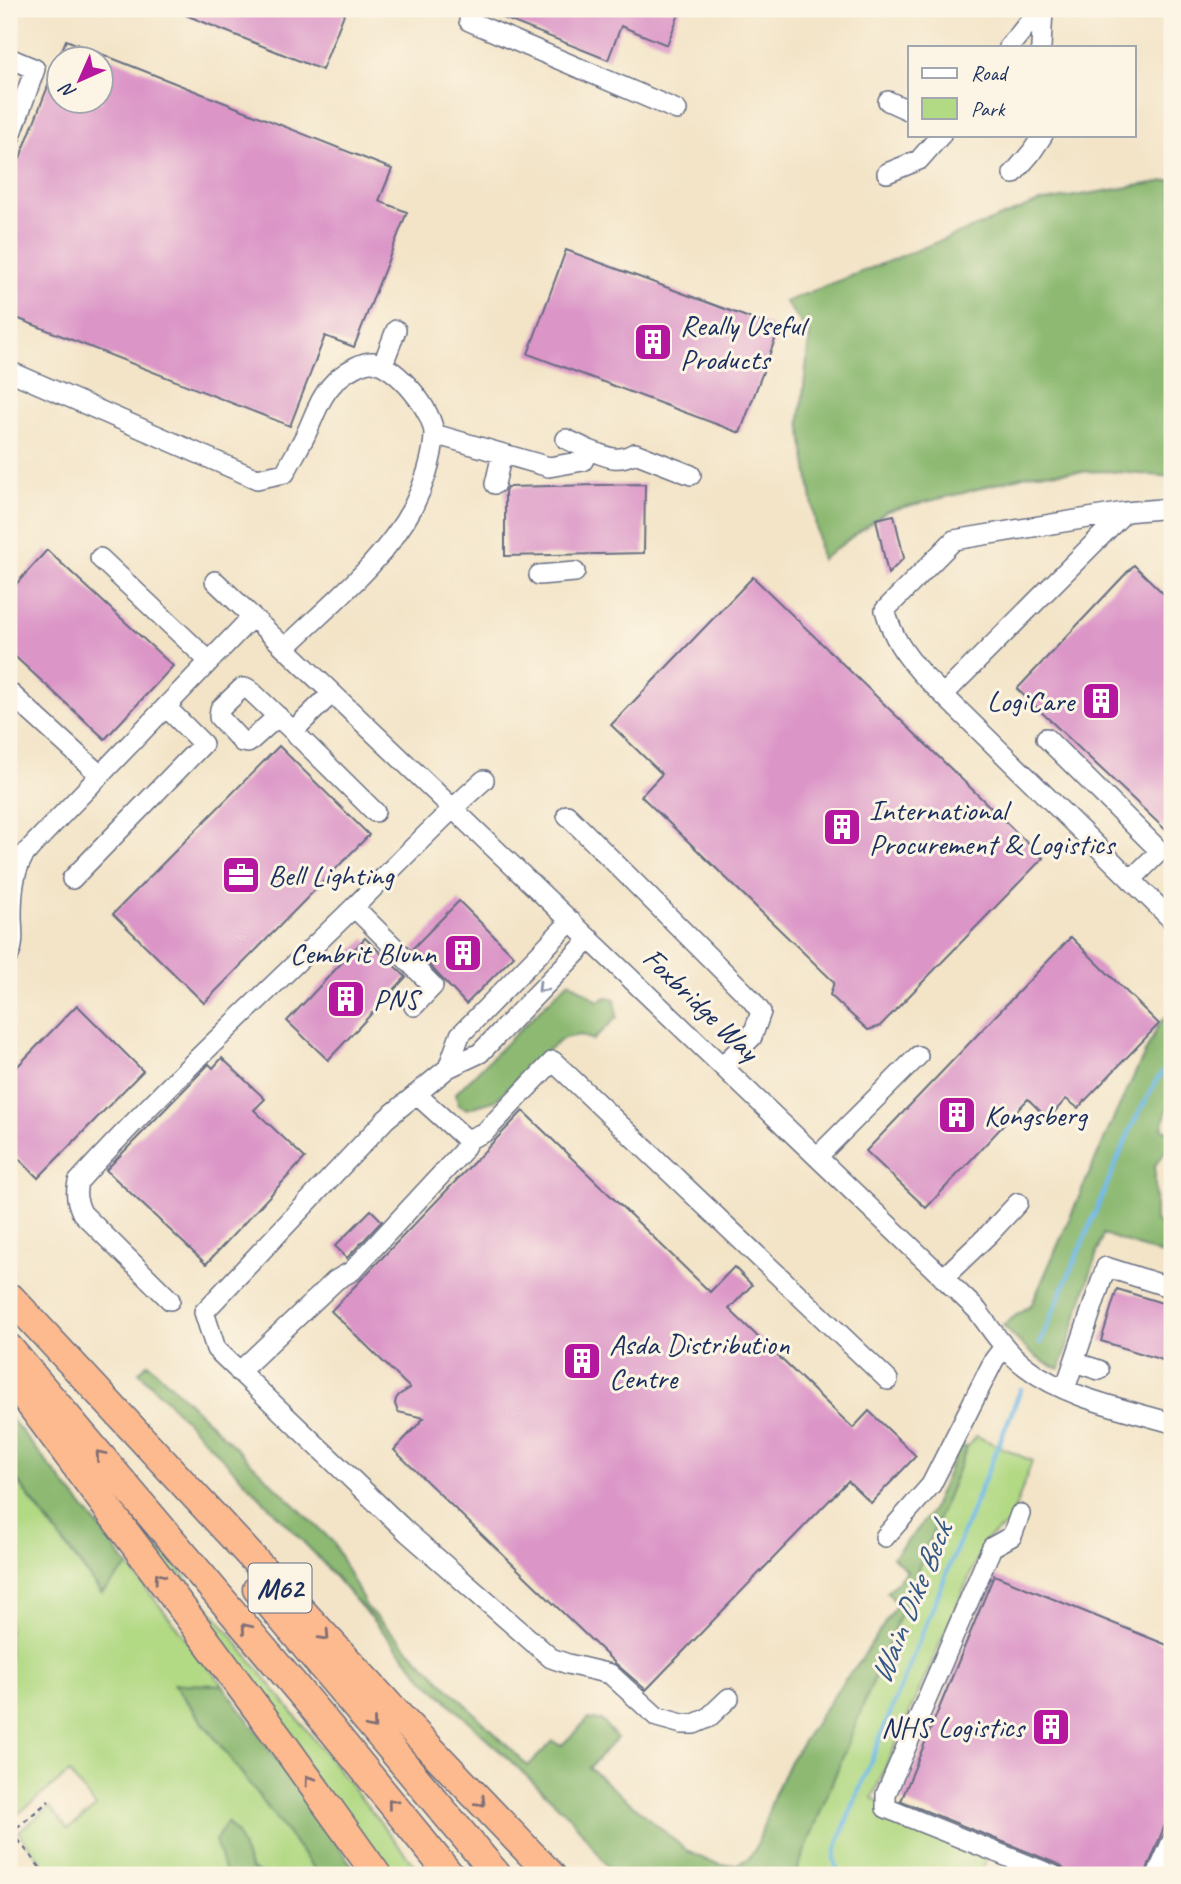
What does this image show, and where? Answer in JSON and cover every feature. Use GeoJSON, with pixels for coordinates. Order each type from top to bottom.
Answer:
{"type":"FeatureCollection","features":[{"type":"Feature","properties":{"kind":"highway","name":"M62"},"geometry":{"type":"LineString","coordinates":[[10,1298],[380,1734],[496,1875]]}},
{"type":"Feature","properties":{"kind":"highway","name":"M62"},"geometry":{"type":"LineString","coordinates":[[10,1298],[551,1875]]}},
{"type":"Feature","properties":{"kind":"highway","name":"M62"},"geometry":{"type":"LineString","coordinates":[[9,1348],[333,1731],[450,1875]]}},
{"type":"Feature","properties":{"kind":"highway"},"geometry":{"type":"LineString","coordinates":[[9,1376],[273,1730],[377,1875]]}},
{"type":"Feature","properties":{"kind":"street"},"geometry":{"type":"LineString","coordinates":[[474,9],[469,21],[677,110]]}},
{"type":"Feature","properties":{"kind":"street"},"geometry":{"type":"LineString","coordinates":[[1010,46],[1042,9]]}},
{"type":"Feature","properties":{"kind":"street"},"geometry":{"type":"LineString","coordinates":[[1041,46],[1042,9]]}},
{"type":"Feature","properties":{"kind":"street"},"geometry":{"type":"LineString","coordinates":[[9,58],[35,69],[9,141]]}},
{"type":"Feature","properties":{"kind":"street"},"geometry":{"type":"LineString","coordinates":[[888,101],[908,110]]}},
{"type":"Feature","properties":{"kind":"street"},"geometry":{"type":"LineString","coordinates":[[887,173],[919,160],[940,136]]}},
{"type":"Feature","properties":{"kind":"street"},"geometry":{"type":"LineString","coordinates":[[1013,173],[1042,136]]}},
{"type":"Feature","properties":{"kind":"street"},"geometry":{"type":"LineString","coordinates":[[383,365],[396,330]]}},
{"type":"Feature","properties":{"kind":"street"},"geometry":{"type":"LineString","coordinates":[[9,372],[257,478],[285,473],[326,391],[340,377],[369,362],[383,365],[403,382],[421,402],[430,418],[434,434],[426,474],[414,506],[381,553],[285,648]]}},
{"type":"Feature","properties":{"kind":"street"},"geometry":{"type":"LineString","coordinates":[[434,434],[549,467],[583,461],[589,450]]}},
{"type":"Feature","properties":{"kind":"street"},"geometry":{"type":"LineString","coordinates":[[566,439],[610,458],[623,459],[635,453],[691,475]]}},
{"type":"Feature","properties":{"kind":"street"},"geometry":{"type":"LineString","coordinates":[[495,484],[502,454]]}},
{"type":"Feature","properties":{"kind":"street"},"geometry":{"type":"LineString","coordinates":[[1172,508],[1125,512],[954,540],[885,610],[891,630],[902,651],[1172,920]]}},
{"type":"Feature","properties":{"kind":"street"},"geometry":{"type":"LineString","coordinates":[[944,694],[1125,512]]}},
{"type":"Feature","properties":{"kind":"street"},"geometry":{"type":"LineString","coordinates":[[100,558],[209,661]]}},
{"type":"Feature","properties":{"kind":"street"},"geometry":{"type":"LineString","coordinates":[[539,575],[575,572]]}},
{"type":"Feature","properties":{"kind":"street","name":"Foxbridge Way"},"geometry":{"type":"LineString","coordinates":[[215,581],[977,1310],[1004,1346],[1025,1366],[1041,1378],[1065,1389],[1172,1423]]}},
{"type":"Feature","properties":{"kind":"street"},"geometry":{"type":"LineString","coordinates":[[9,955],[13,939],[11,885],[21,860],[252,617]]}},
{"type":"Feature","properties":{"kind":"street"},"geometry":{"type":"LineString","coordinates":[[9,692],[100,775]]}},
{"type":"Feature","properties":{"kind":"street"},"geometry":{"type":"LineString","coordinates":[[293,731],[332,693]]}},
{"type":"Feature","properties":{"kind":"street"},"geometry":{"type":"LineString","coordinates":[[72,878],[203,744],[166,706]]}},
{"type":"Feature","properties":{"kind":"street"},"geometry":{"type":"LineString","coordinates":[[278,716],[375,812]]}},
{"type":"Feature","properties":{"kind":"street"},"geometry":{"type":"LineString","coordinates":[[1046,738],[1160,851],[1131,880]]}},
{"type":"Feature","properties":{"kind":"street"},"geometry":{"type":"LineString","coordinates":[[170,1300],[82,1213],[76,1200],[78,1182],[234,1022],[354,907],[452,807],[484,780]]}},
{"type":"Feature","properties":{"kind":"street"},"geometry":{"type":"LineString","coordinates":[[567,815],[761,1012],[752,1037],[722,1066]]}},
{"type":"Feature","properties":{"kind":"street"},"geometry":{"type":"LineString","coordinates":[[354,907],[433,986],[414,1006]]}},
{"type":"Feature","properties":{"kind":"street"},"geometry":{"type":"LineString","coordinates":[[448,1068],[460,1035],[571,921]]}},
{"type":"Feature","properties":{"kind":"street"},"geometry":{"type":"LineString","coordinates":[[590,939],[480,1053],[448,1068],[386,1119],[204,1312],[216,1349],[239,1372],[407,1532],[551,1658],[610,1674],[657,1717],[682,1724],[694,1724],[708,1718],[729,1698]]}},
{"type":"Feature","properties":{"kind":"street"},"geometry":{"type":"LineString","coordinates":[[817,1157],[918,1056]]}},
{"type":"Feature","properties":{"kind":"street"},"geometry":{"type":"LineString","coordinates":[[239,1372],[336,1280],[352,1271],[463,1152],[467,1140],[485,1132],[553,1061],[888,1380]]}},
{"type":"Feature","properties":{"kind":"street"},"geometry":{"type":"LineString","coordinates":[[416,1094],[467,1140]]}},
{"type":"Feature","properties":{"kind":"street"},"geometry":{"type":"LineString","coordinates":[[943,1278],[1018,1203]]}},
{"type":"Feature","properties":{"kind":"street"},"geometry":{"type":"LineString","coordinates":[[1065,1389],[1106,1267],[1172,1288]]}},
{"type":"Feature","properties":{"kind":"street"},"geometry":{"type":"LineString","coordinates":[[886,1537],[931,1485],[994,1360],[1004,1346]]}},
{"type":"Feature","properties":{"kind":"street"},"geometry":{"type":"LineString","coordinates":[[1074,1362],[1100,1370]]}},
{"type":"Feature","properties":{"kind":"street"},"geometry":{"type":"LineString","coordinates":[[1020,1514],[1012,1536],[992,1547],[886,1794],[886,1808],[1053,1875]]}},
{"type":"Feature","properties":{"kind":"street"},"geometry":{"type":"LineString","coordinates":[[1157,1875],[1172,1841]]}},
{"type":"Feature","properties":{"kind":"path"},"geometry":{"type":"LineString","coordinates":[[46,1875],[10,1833],[49,1801]]}},
{"type":"Feature","properties":{"kind":"green space"},"geometry":{"type":"Polygon","coordinates":[[[1172,180],[1172,477],[1107,471],[1034,473],[887,511],[821,560],[800,421],[810,334],[785,302],[1039,202],[1172,180]]]}},
{"type":"Feature","properties":{"kind":"green space"},"geometry":{"type":"Polygon","coordinates":[[[569,981],[598,1001],[607,997],[615,999],[617,1017],[593,1040],[580,1035],[564,1038],[542,1054],[496,1100],[467,1109],[458,1105],[456,1093],[569,981]]]}},
{"type":"Feature","properties":{"kind":"green space"},"geometry":{"type":"Polygon","coordinates":[[[1172,1011],[1172,1098],[1162,1129],[1172,1132],[1172,1144],[1155,1165],[1155,1221],[1172,1232],[1172,1258],[1103,1234],[1060,1369],[1036,1357],[1003,1325],[1032,1304],[1116,1113],[1159,1024],[1172,1011]]]}},
{"type":"Feature","properties":{"kind":"green space"},"geometry":{"type":"Polygon","coordinates":[[[148,1363],[333,1542],[367,1608],[528,1766],[553,1741],[561,1746],[588,1719],[601,1720],[617,1738],[589,1768],[686,1850],[722,1865],[737,1864],[748,1859],[756,1848],[774,1795],[790,1761],[897,1604],[887,1592],[907,1571],[893,1557],[932,1510],[959,1446],[967,1447],[795,1875],[614,1875],[572,1819],[426,1681],[317,1556],[139,1372],[148,1363]]]}},
{"type":"Feature","properties":{"kind":"green space"},"geometry":{"type":"Polygon","coordinates":[[[9,1416],[128,1566],[102,1593],[9,1470],[9,1416]]]}},
{"type":"Feature","properties":{"kind":"green space"},"geometry":{"type":"Polygon","coordinates":[[[976,1436],[1032,1461],[1010,1523],[986,1539],[872,1798],[991,1850],[979,1875],[795,1875],[967,1447],[976,1436]]]}},
{"type":"Feature","properties":{"kind":"green space"},"geometry":{"type":"Polygon","coordinates":[[[9,1471],[101,1593],[128,1566],[223,1685],[174,1685],[319,1875],[52,1875],[18,1832],[50,1807],[68,1829],[96,1807],[69,1773],[9,1821],[9,1471]]]}},
{"type":"Feature","properties":{"kind":"green space"},"geometry":{"type":"Polygon","coordinates":[[[153,1537],[422,1875],[384,1875],[163,1564],[153,1537]]]}},
{"type":"Feature","properties":{"kind":"green space"},"geometry":{"type":"Polygon","coordinates":[[[174,1684],[223,1685],[359,1875],[319,1875],[174,1684]]]}},
{"type":"Feature","properties":{"kind":"green space"},"geometry":{"type":"Polygon","coordinates":[[[227,1822],[237,1834],[251,1869],[263,1875],[226,1875],[215,1841],[227,1822]]]}},
{"type":"Feature","properties":{"kind":"building"},"geometry":{"type":"Polygon","coordinates":[[[171,9],[346,9],[322,70],[171,9]]]}},
{"type":"Feature","properties":{"kind":"building"},"geometry":{"type":"Polygon","coordinates":[[[506,9],[681,9],[667,45],[621,26],[608,60],[503,18],[506,9]]]}},
{"type":"Feature","properties":{"kind":"building"},"geometry":{"type":"Polygon","coordinates":[[[66,40],[81,46],[64,46],[66,40]]]}},
{"type":"Feature","properties":{"kind":"building"},"geometry":{"type":"Polygon","coordinates":[[[116,60],[392,169],[379,201],[407,212],[354,347],[325,336],[290,426],[9,315],[9,186],[46,91],[46,116],[116,116],[116,60]]]}},
{"type":"Feature","properties":{"kind":"building","name":"Really Useful Products"},"geometry":{"type":"Polygon","coordinates":[[[566,250],[779,329],[740,433],[528,354],[566,250]]]}},
{"type":"Feature","properties":{"kind":"building"},"geometry":{"type":"Polygon","coordinates":[[[645,484],[644,553],[505,556],[507,487],[645,484]]]}},
{"type":"Feature","properties":{"kind":"building"},"geometry":{"type":"Polygon","coordinates":[[[894,515],[904,558],[888,574],[876,519],[894,515]]]}},
{"type":"Feature","properties":{"kind":"building"},"geometry":{"type":"Polygon","coordinates":[[[47,550],[173,666],[105,739],[9,651],[9,592],[47,550]]]}},
{"type":"Feature","properties":{"kind":"building","name":"LogiCare"},"geometry":{"type":"Polygon","coordinates":[[[1134,565],[1172,602],[1172,836],[1017,689],[1134,565]]]}},
{"type":"Feature","properties":{"kind":"building","name":"International Procurement & Logistics"},"geometry":{"type":"Polygon","coordinates":[[[753,577],[1043,858],[880,1026],[868,1030],[830,995],[834,982],[641,796],[662,774],[611,725],[753,577]]]}},
{"type":"Feature","properties":{"kind":"building","name":"Bell Lighting"},"geometry":{"type":"Polygon","coordinates":[[[279,746],[369,835],[204,1003],[113,914],[279,746]]]}},
{"type":"Feature","properties":{"kind":"building","name":"Cembrit Blunn"},"geometry":{"type":"Polygon","coordinates":[[[459,901],[514,956],[466,1004],[413,948],[459,901]]]}},
{"type":"Feature","properties":{"kind":"building"},"geometry":{"type":"Polygon","coordinates":[[[1071,937],[1159,1024],[1078,1108],[1066,1099],[1048,1119],[1028,1099],[926,1208],[866,1151],[1071,937]]]}},
{"type":"Feature","properties":{"kind":"building","name":"PNS"},"geometry":{"type":"Polygon","coordinates":[[[365,938],[406,977],[328,1060],[287,1021],[365,938]]]}},
{"type":"Feature","properties":{"kind":"building"},"geometry":{"type":"Polygon","coordinates":[[[77,1005],[143,1071],[38,1178],[9,1149],[9,1075],[77,1005]]]}},
{"type":"Feature","properties":{"kind":"building"},"geometry":{"type":"Polygon","coordinates":[[[222,1058],[265,1099],[254,1110],[305,1158],[206,1264],[106,1170],[209,1064],[213,1068],[222,1058]]]}},
{"type":"Feature","properties":{"kind":"building","name":"Asda Distribution Centre"},"geometry":{"type":"Polygon","coordinates":[[[523,1111],[710,1292],[734,1267],[752,1285],[729,1309],[853,1428],[869,1411],[916,1456],[871,1503],[848,1481],[646,1690],[394,1450],[424,1418],[398,1412],[396,1399],[410,1388],[331,1311],[523,1111]]]}},
{"type":"Feature","properties":{"kind":"building"},"geometry":{"type":"Polygon","coordinates":[[[371,1210],[382,1221],[347,1258],[335,1246],[371,1210]]]}},
{"type":"Feature","properties":{"kind":"building"},"geometry":{"type":"Polygon","coordinates":[[[1117,1289],[1172,1306],[1172,1363],[1101,1341],[1117,1289]]]}},
{"type":"Feature","properties":{"kind":"building","name":"NHS Logistics"},"geometry":{"type":"Polygon","coordinates":[[[994,1575],[1172,1647],[1172,1807],[1145,1875],[1065,1875],[1058,1864],[901,1801],[994,1575]]]}},
{"type":"Feature","properties":{"kind":"waterway","name":"Wain Dike Beck"},"geometry":{"type":"LineString","coordinates":[[1040,1343],[1131,1128],[1156,1081],[1172,1060]]}},
{"type":"Feature","properties":{"kind":"waterway","name":"Wain Dike Beck"},"geometry":{"type":"LineString","coordinates":[[839,1875],[834,1859],[839,1840],[1021,1389]]}},
{"type":"Feature","properties":{"kind":"place","name":"Really Useful Products"},"geometry":{"type":"Point","coordinates":[653,342]}},
{"type":"Feature","properties":{"kind":"place","name":"LogiCare"},"geometry":{"type":"Point","coordinates":[1101,701]}},
{"type":"Feature","properties":{"kind":"place","name":"International Procurement & Logistics"},"geometry":{"type":"Point","coordinates":[842,827]}},
{"type":"Feature","properties":{"kind":"place","name":"Bell Lighting"},"geometry":{"type":"Point","coordinates":[241,875]}},
{"type":"Feature","properties":{"kind":"place","name":"Cembrit Blunn"},"geometry":{"type":"Point","coordinates":[463,953]}},
{"type":"Feature","properties":{"kind":"place","name":"PNS"},"geometry":{"type":"Point","coordinates":[346,999]}},
{"type":"Feature","properties":{"kind":"place","name":"Kongsberg"},"geometry":{"type":"Point","coordinates":[957,1115]}},
{"type":"Feature","properties":{"kind":"place","name":"Asda Distribution Centre"},"geometry":{"type":"Point","coordinates":[582,1361]}},
{"type":"Feature","properties":{"kind":"place","name":"NHS Logistics"},"geometry":{"type":"Point","coordinates":[1051,1727]}}]}
